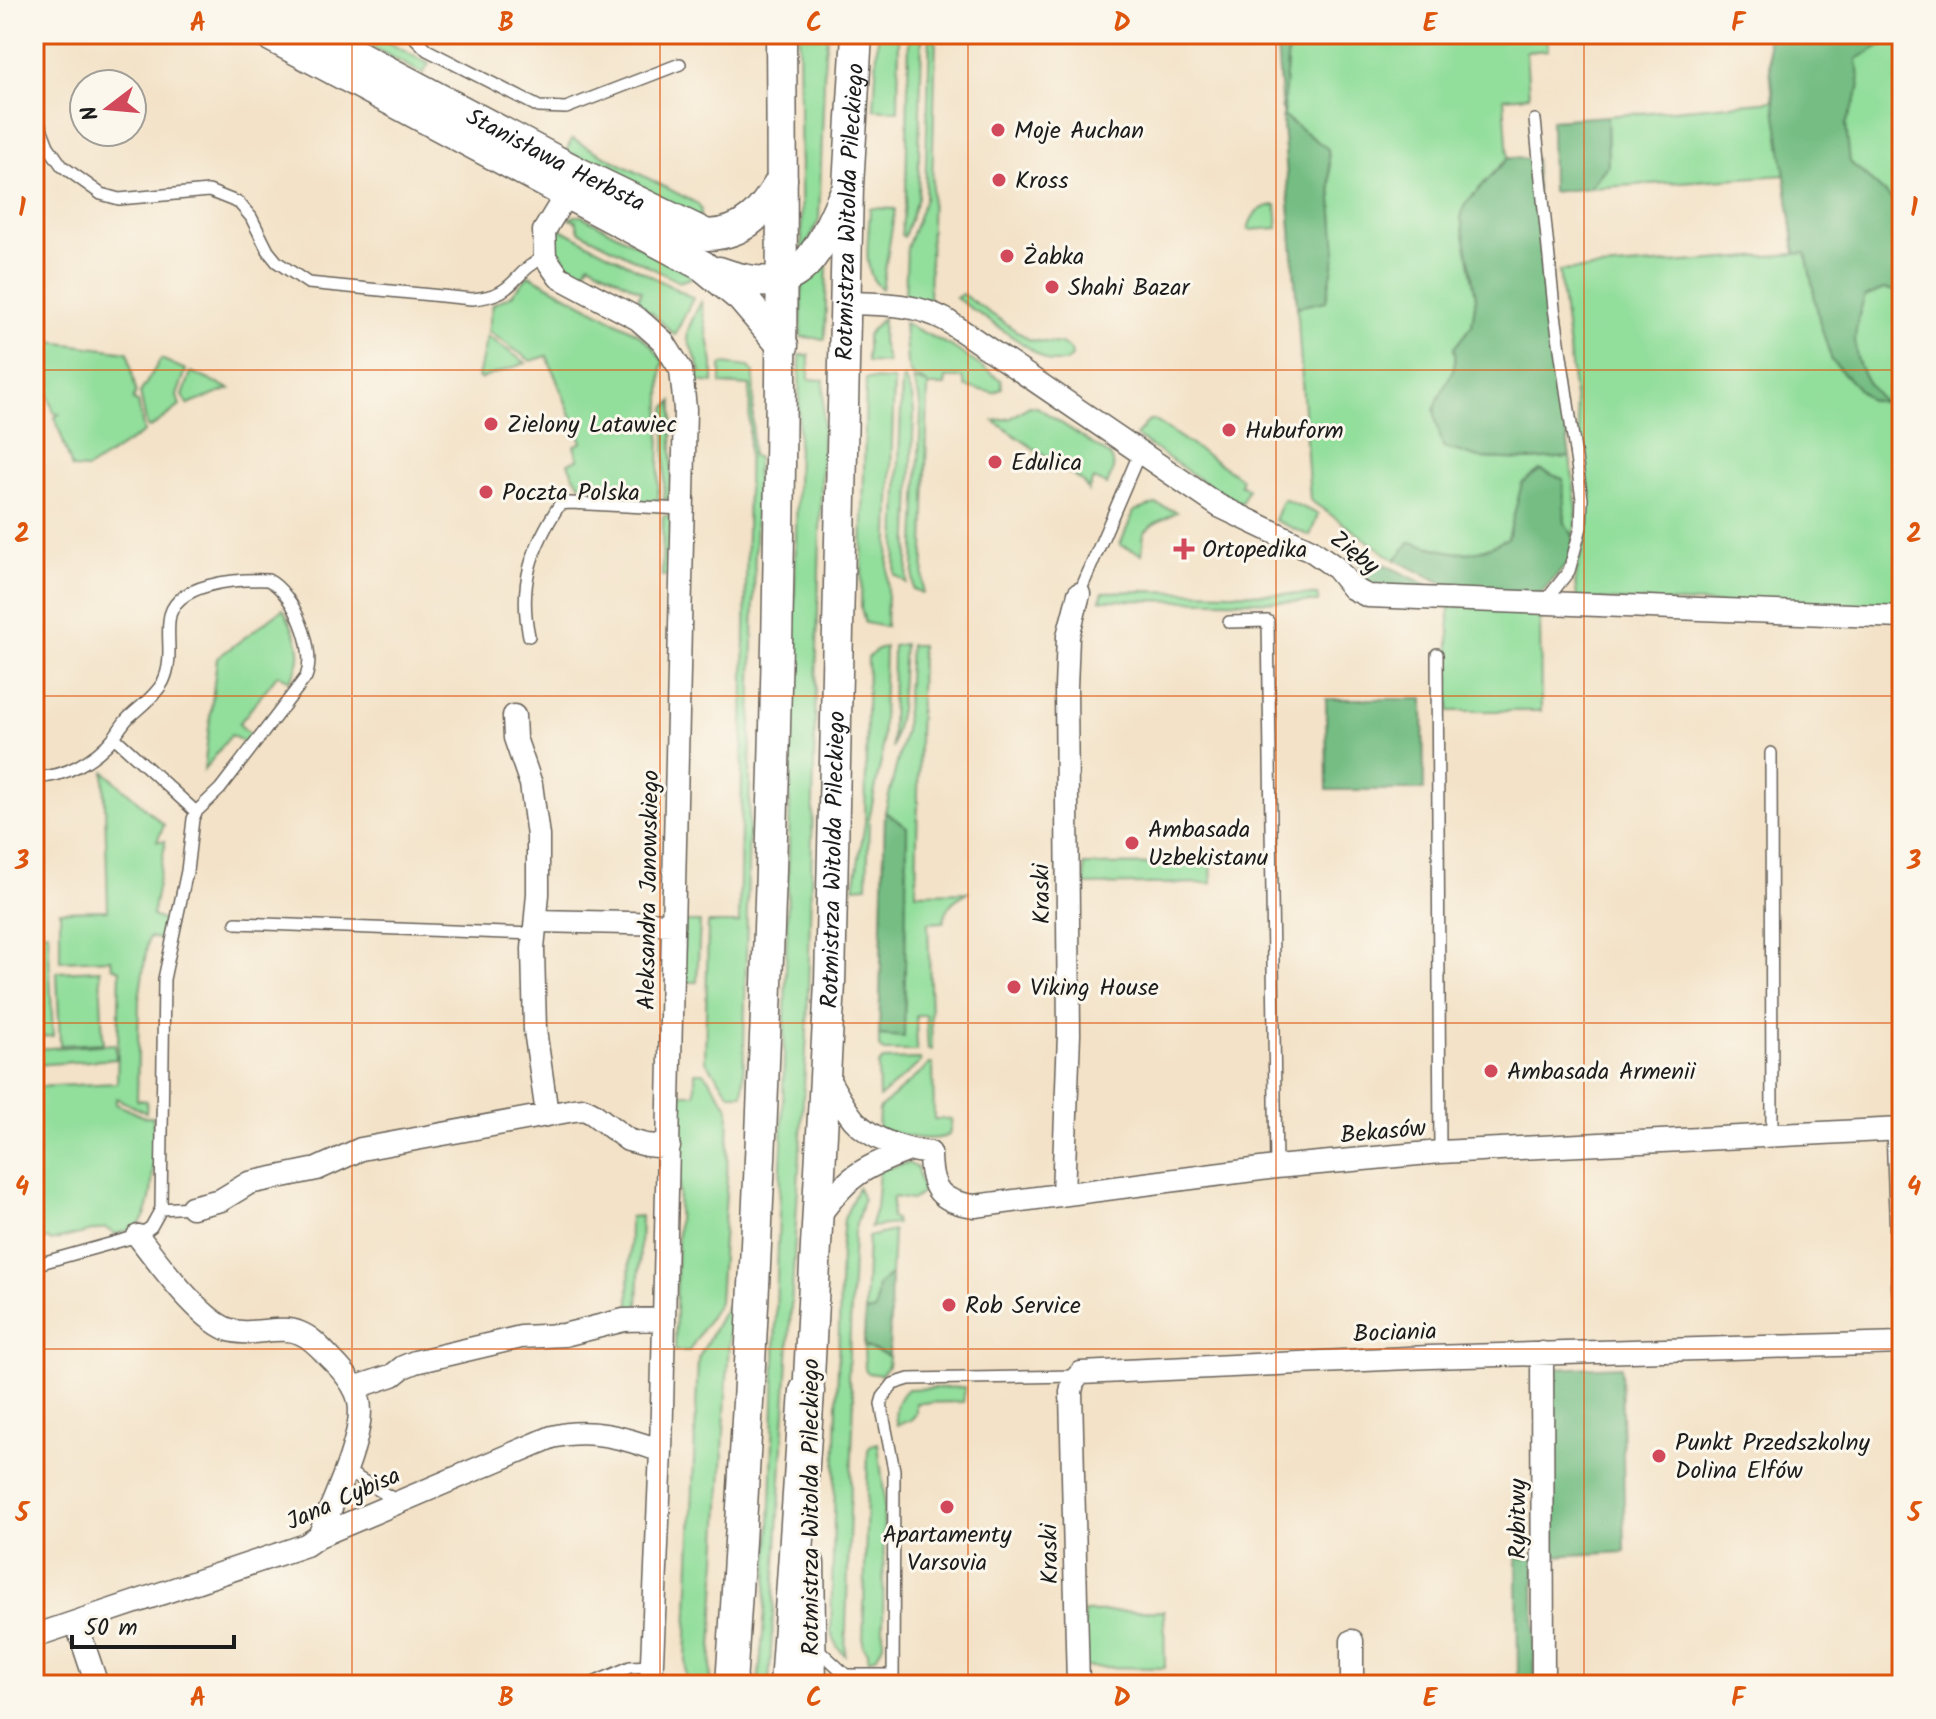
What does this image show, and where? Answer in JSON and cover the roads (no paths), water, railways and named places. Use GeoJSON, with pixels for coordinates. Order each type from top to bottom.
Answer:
{"type":"FeatureCollection","features":[{"type":"Feature","properties":{"kind":"main road","name":"Stanisława Herbsta"},"geometry":{"type":"LineString","coordinates":[[267,34],[331,45],[573,183],[703,266],[742,298],[783,346]]}},
{"type":"Feature","properties":{"kind":"main road"},"geometry":{"type":"LineString","coordinates":[[731,1685],[754,1336],[761,1161],[783,346],[781,34]]}},
{"type":"Feature","properties":{"kind":"main road","name":"Rotmistrza Witolda Pileckiego"},"geometry":{"type":"LineString","coordinates":[[811,1685],[807,1391],[826,1076],[848,186],[857,34]]}},
{"type":"Feature","properties":{"kind":"main road","name":"Stanisława Herbsta"},"geometry":{"type":"LineString","coordinates":[[573,183],[707,235],[731,232],[751,222],[766,207],[782,179]]}},
{"type":"Feature","properties":{"kind":"main road"},"geometry":{"type":"LineString","coordinates":[[783,279],[797,271],[817,249],[848,186]]}},
{"type":"Feature","properties":{"kind":"main road","name":"Stanisława Herbsta"},"geometry":{"type":"LineString","coordinates":[[703,266],[754,283],[783,279]]}},
{"type":"Feature","properties":{"kind":"main road"},"geometry":{"type":"LineString","coordinates":[[787,1685],[807,1391]]}},
{"type":"Feature","properties":{"kind":"street"},"geometry":{"type":"LineString","coordinates":[[545,257],[544,231],[573,183]]}},
{"type":"Feature","properties":{"kind":"street","name":"Aleksandra Janowskiego"},"geometry":{"type":"LineString","coordinates":[[545,257],[559,277],[638,319],[663,341],[681,370],[685,409],[661,1451],[651,1675]]}},
{"type":"Feature","properties":{"kind":"street","name":"Zięby"},"geometry":{"type":"LineString","coordinates":[[847,303],[901,304],[932,313],[1219,506],[1311,550],[1335,567],[1352,588],[1368,596],[1902,617]]}},
{"type":"Feature","properties":{"kind":"street","name":"Kraski"},"geometry":{"type":"LineString","coordinates":[[1063,1194],[1069,1034],[1066,688],[1068,636],[1079,594]]}},
{"type":"Feature","properties":{"kind":"street"},"geometry":{"type":"LineString","coordinates":[[514,716],[515,738],[531,784],[538,836],[535,1044],[547,1114]]}},
{"type":"Feature","properties":{"kind":"street"},"geometry":{"type":"LineString","coordinates":[[536,928],[673,924]]}},
{"type":"Feature","properties":{"kind":"street","name":"Bekasów"},"geometry":{"type":"LineString","coordinates":[[826,1076],[862,1128],[907,1151],[930,1153],[937,1189],[947,1200],[975,1206],[1276,1167],[1440,1152],[1897,1129]]}},
{"type":"Feature","properties":{"kind":"street"},"geometry":{"type":"LineString","coordinates":[[192,1207],[221,1200],[249,1183],[317,1169],[361,1149],[584,1109],[636,1143],[669,1147]]}},
{"type":"Feature","properties":{"kind":"street"},"geometry":{"type":"LineString","coordinates":[[818,1217],[852,1176],[872,1164],[907,1151]]}},
{"type":"Feature","properties":{"kind":"street"},"geometry":{"type":"LineString","coordinates":[[138,1236],[169,1276],[211,1318],[227,1329],[291,1330],[303,1334],[335,1363],[354,1388],[359,1399],[359,1427],[319,1536]]}},
{"type":"Feature","properties":{"kind":"street"},"geometry":{"type":"LineString","coordinates":[[354,1388],[393,1375],[408,1364],[521,1337],[553,1336],[624,1320],[664,1319]]}},
{"type":"Feature","properties":{"kind":"street","name":"Bociania"},"geometry":{"type":"LineString","coordinates":[[1076,1376],[1092,1371],[1542,1353],[1902,1343]]}},
{"type":"Feature","properties":{"kind":"street","name":"Rybitwy"},"geometry":{"type":"LineString","coordinates":[[1542,1353],[1543,1685]]}},
{"type":"Feature","properties":{"kind":"street","name":"Kraski"},"geometry":{"type":"LineString","coordinates":[[1076,1376],[1071,1392],[1078,1685]]}},
{"type":"Feature","properties":{"kind":"street","name":"Jana Cybisa"},"geometry":{"type":"LineString","coordinates":[[40,1634],[306,1545],[319,1536],[552,1437],[574,1432],[600,1434],[661,1451]]}},
{"type":"Feature","properties":{"kind":"street"},"geometry":{"type":"LineString","coordinates":[[76,1622],[97,1685]]}},
{"type":"Feature","properties":{"kind":"street"},"geometry":{"type":"LineString","coordinates":[[1352,1641],[1352,1685]]}},
{"type":"Feature","properties":{"kind":"lane"},"geometry":{"type":"LineString","coordinates":[[411,34],[427,50],[526,101],[548,109],[566,108],[680,64]]}},
{"type":"Feature","properties":{"kind":"lane"},"geometry":{"type":"LineString","coordinates":[[34,110],[48,146],[62,166],[101,194],[119,199],[209,191],[227,197],[239,203],[251,217],[277,262],[308,283],[472,299],[491,297],[504,292],[529,266],[545,257]]}},
{"type":"Feature","properties":{"kind":"lane"},"geometry":{"type":"LineString","coordinates":[[1535,120],[1554,308],[1582,499],[1581,527],[1569,571],[1543,605]]}},
{"type":"Feature","properties":{"kind":"lane"},"geometry":{"type":"LineString","coordinates":[[1079,594],[1139,454]]}},
{"type":"Feature","properties":{"kind":"lane"},"geometry":{"type":"LineString","coordinates":[[529,636],[525,589],[529,563],[540,534],[560,504],[682,509]]}},
{"type":"Feature","properties":{"kind":"lane"},"geometry":{"type":"LineString","coordinates":[[34,777],[59,774],[77,766],[114,737],[163,682],[170,660],[169,619],[179,601],[192,591],[234,581],[268,580],[279,587],[298,620],[311,662],[306,677],[220,789],[196,812],[191,826],[187,871],[164,979],[161,1209],[151,1227],[138,1236],[34,1265]]}},
{"type":"Feature","properties":{"kind":"lane"},"geometry":{"type":"LineString","coordinates":[[1229,622],[1268,621],[1276,1167]]}},
{"type":"Feature","properties":{"kind":"lane"},"geometry":{"type":"LineString","coordinates":[[1437,654],[1440,1152]]}},
{"type":"Feature","properties":{"kind":"lane"},"geometry":{"type":"LineString","coordinates":[[114,737],[196,812]]}},
{"type":"Feature","properties":{"kind":"lane"},"geometry":{"type":"LineString","coordinates":[[1771,753],[1772,1134]]}},
{"type":"Feature","properties":{"kind":"lane"},"geometry":{"type":"LineString","coordinates":[[236,923],[536,928]]}},
{"type":"Feature","properties":{"kind":"lane"},"geometry":{"type":"LineString","coordinates":[[1897,1129],[1898,1293]]}},
{"type":"Feature","properties":{"kind":"lane"},"geometry":{"type":"LineString","coordinates":[[161,1209],[192,1207]]}},
{"type":"Feature","properties":{"kind":"lane","name":"Bociania"},"geometry":{"type":"LineString","coordinates":[[893,1680],[894,1470],[881,1404],[883,1397],[893,1384],[909,1379],[1076,1376]]}},
{"type":"Feature","properties":{"kind":"lane"},"geometry":{"type":"LineString","coordinates":[[345,1470],[397,1502]]}},
{"type":"Feature","properties":{"kind":"lane"},"geometry":{"type":"LineString","coordinates":[[810,1639],[846,1675],[893,1680]]}},
{"type":"Feature","properties":{"kind":"lane"},"geometry":{"type":"LineString","coordinates":[[589,1685],[630,1667],[651,1675]]}},
{"type":"Feature","properties":{"kind":"lane"},"geometry":{"type":"LineString","coordinates":[[833,1685],[846,1675]]}},
{"type":"Feature","properties":{"kind":"place","name":"Moje Auchan"},"geometry":{"type":"Point","coordinates":[998,130]}},
{"type":"Feature","properties":{"kind":"place","name":"Kross"},"geometry":{"type":"Point","coordinates":[999,180]}},
{"type":"Feature","properties":{"kind":"place","name":"Żabka"},"geometry":{"type":"Point","coordinates":[1007,256]}},
{"type":"Feature","properties":{"kind":"place","name":"Shahi Bazar"},"geometry":{"type":"Point","coordinates":[1052,287]}},
{"type":"Feature","properties":{"kind":"place","name":"Zielony Latawiec"},"geometry":{"type":"Point","coordinates":[491,424]}},
{"type":"Feature","properties":{"kind":"place","name":"Hubuform"},"geometry":{"type":"Point","coordinates":[1229,430]}},
{"type":"Feature","properties":{"kind":"place","name":"Edulica"},"geometry":{"type":"Point","coordinates":[995,462]}},
{"type":"Feature","properties":{"kind":"place","name":"Poczta Polska"},"geometry":{"type":"Point","coordinates":[486,492]}},
{"type":"Feature","properties":{"kind":"place","name":"Ortopedika"},"geometry":{"type":"Point","coordinates":[1184,549]}},
{"type":"Feature","properties":{"kind":"place","name":"Ambasada Uzbekistanu"},"geometry":{"type":"Point","coordinates":[1132,843]}},
{"type":"Feature","properties":{"kind":"place","name":"Viking House"},"geometry":{"type":"Point","coordinates":[1014,987]}},
{"type":"Feature","properties":{"kind":"place","name":"Ambasada Armenii"},"geometry":{"type":"Point","coordinates":[1491,1071]}},
{"type":"Feature","properties":{"kind":"place","name":"Rob Service"},"geometry":{"type":"Point","coordinates":[949,1305]}},
{"type":"Feature","properties":{"kind":"place","name":"Punkt Przedszkolny Dolina Elfów"},"geometry":{"type":"Point","coordinates":[1659,1456]}},
{"type":"Feature","properties":{"kind":"place","name":"Apartamenty Varsovia"},"geometry":{"type":"Point","coordinates":[947,1507]}}]}
